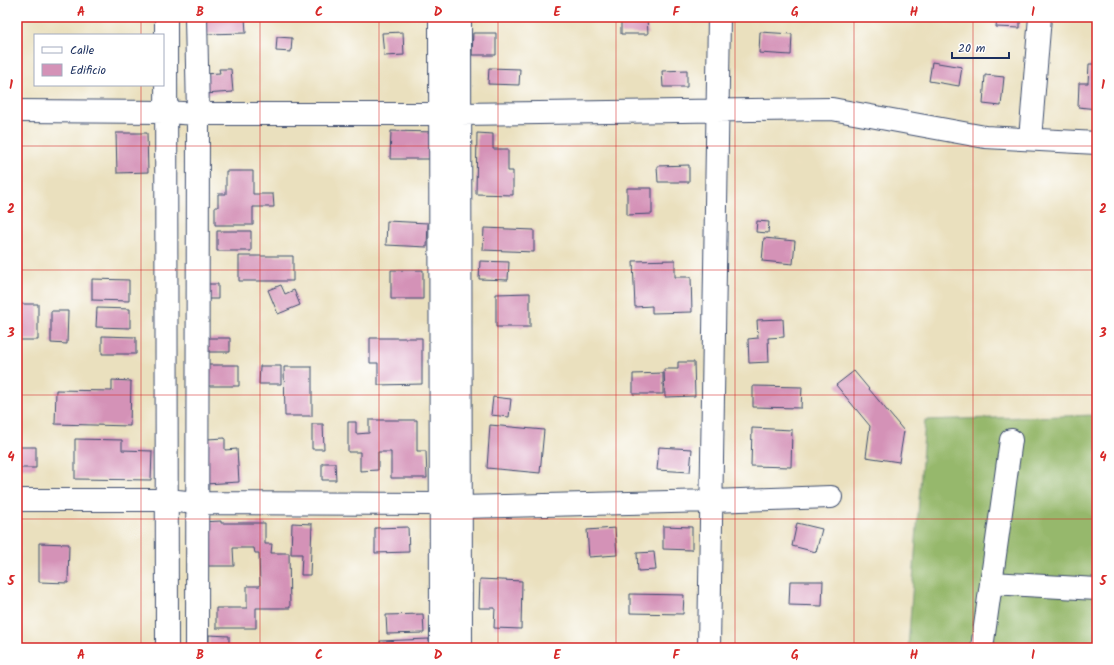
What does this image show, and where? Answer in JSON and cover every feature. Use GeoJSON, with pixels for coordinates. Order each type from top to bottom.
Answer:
{"type":"FeatureCollection","features":[{"type":"Feature","properties":{"kind":"street"},"geometry":{"type":"LineString","coordinates":[[166,17],[167,648]]}},
{"type":"Feature","properties":{"kind":"street"},"geometry":{"type":"LineString","coordinates":[[196,17],[198,114],[197,648]]}},
{"type":"Feature","properties":{"kind":"street"},"geometry":{"type":"LineString","coordinates":[[440,17],[450,113],[451,505],[461,648]]}},
{"type":"Feature","properties":{"kind":"street"},"geometry":{"type":"LineString","coordinates":[[450,113],[460,17]]}},
{"type":"Feature","properties":{"kind":"street"},"geometry":{"type":"LineString","coordinates":[[709,648],[719,17]]}},
{"type":"Feature","properties":{"kind":"street"},"geometry":{"type":"LineString","coordinates":[[1030,139],[1040,17]]}},
{"type":"Feature","properties":{"kind":"street"},"geometry":{"type":"LineString","coordinates":[[17,111],[166,112],[198,114],[832,109],[985,137],[1097,143]]}},
{"type":"Feature","properties":{"kind":"street"},"geometry":{"type":"LineString","coordinates":[[982,648],[1011,440]]}},
{"type":"Feature","properties":{"kind":"street"},"geometry":{"type":"LineString","coordinates":[[17,500],[167,500],[197,503],[451,505],[712,501],[831,497]]}},
{"type":"Feature","properties":{"kind":"street"},"geometry":{"type":"LineString","coordinates":[[441,648],[451,505]]}},
{"type":"Feature","properties":{"kind":"street"},"geometry":{"type":"LineString","coordinates":[[991,583],[1097,589]]}},
{"type":"Feature","properties":{"kind":"green space"},"geometry":{"type":"Polygon","coordinates":[[[1097,415],[1097,595],[1095,648],[908,648],[925,420],[1097,415]]]}},
{"type":"Feature","properties":{"kind":"building"},"geometry":{"type":"Polygon","coordinates":[[[204,17],[245,17],[246,33],[205,34],[204,17]]]}},
{"type":"Feature","properties":{"kind":"building"},"geometry":{"type":"Polygon","coordinates":[[[621,17],[647,17],[648,34],[621,34],[621,17]]]}},
{"type":"Feature","properties":{"kind":"building"},"geometry":{"type":"Polygon","coordinates":[[[997,17],[1020,17],[1020,28],[996,27],[997,17]]]}},
{"type":"Feature","properties":{"kind":"building"},"geometry":{"type":"Polygon","coordinates":[[[403,32],[404,55],[384,56],[382,33],[403,32]]]}},
{"type":"Feature","properties":{"kind":"building"},"geometry":{"type":"Polygon","coordinates":[[[760,32],[792,34],[791,55],[759,53],[760,32]]]}},
{"type":"Feature","properties":{"kind":"building"},"geometry":{"type":"Polygon","coordinates":[[[473,33],[496,33],[496,55],[472,55],[473,33]]]}},
{"type":"Feature","properties":{"kind":"building"},"geometry":{"type":"Polygon","coordinates":[[[277,37],[292,38],[291,52],[276,51],[277,37]]]}},
{"type":"Feature","properties":{"kind":"building"},"geometry":{"type":"Polygon","coordinates":[[[932,62],[962,67],[959,86],[929,81],[932,62]]]}},
{"type":"Feature","properties":{"kind":"building"},"geometry":{"type":"Polygon","coordinates":[[[1089,64],[1097,64],[1097,109],[1078,107],[1079,83],[1088,83],[1089,64]]]}},
{"type":"Feature","properties":{"kind":"building"},"geometry":{"type":"Polygon","coordinates":[[[489,68],[520,69],[519,85],[488,84],[489,68]]]}},
{"type":"Feature","properties":{"kind":"building"},"geometry":{"type":"Polygon","coordinates":[[[219,69],[231,69],[233,92],[204,94],[203,74],[220,73],[219,69]]]}},
{"type":"Feature","properties":{"kind":"building"},"geometry":{"type":"Polygon","coordinates":[[[687,70],[687,87],[663,87],[662,71],[687,70]]]}},
{"type":"Feature","properties":{"kind":"building"},"geometry":{"type":"Polygon","coordinates":[[[985,75],[1004,77],[1001,106],[983,104],[985,75]]]}},
{"type":"Feature","properties":{"kind":"building"},"geometry":{"type":"Polygon","coordinates":[[[391,131],[436,132],[436,159],[390,159],[391,131]]]}},
{"type":"Feature","properties":{"kind":"building"},"geometry":{"type":"Polygon","coordinates":[[[116,133],[147,133],[148,172],[117,173],[116,133]]]}},
{"type":"Feature","properties":{"kind":"building"},"geometry":{"type":"Polygon","coordinates":[[[477,133],[493,134],[493,149],[508,149],[508,171],[513,171],[513,195],[476,194],[477,133]]]}},
{"type":"Feature","properties":{"kind":"building"},"geometry":{"type":"Polygon","coordinates":[[[689,165],[689,182],[658,182],[657,166],[689,165]]]}},
{"type":"Feature","properties":{"kind":"building"},"geometry":{"type":"Polygon","coordinates":[[[226,171],[253,171],[253,194],[273,194],[274,207],[253,207],[253,225],[215,225],[215,207],[218,207],[218,194],[226,194],[226,171]]]}},
{"type":"Feature","properties":{"kind":"building"},"geometry":{"type":"Polygon","coordinates":[[[627,188],[652,188],[652,214],[627,215],[627,188]]]}},
{"type":"Feature","properties":{"kind":"building"},"geometry":{"type":"Polygon","coordinates":[[[387,221],[428,223],[427,247],[386,245],[387,221]]]}},
{"type":"Feature","properties":{"kind":"building"},"geometry":{"type":"Polygon","coordinates":[[[757,221],[769,222],[768,233],[756,232],[757,221]]]}},
{"type":"Feature","properties":{"kind":"building"},"geometry":{"type":"Polygon","coordinates":[[[484,228],[534,230],[534,252],[483,250],[484,228]]]}},
{"type":"Feature","properties":{"kind":"building"},"geometry":{"type":"Polygon","coordinates":[[[217,231],[251,231],[251,251],[217,251],[217,231]]]}},
{"type":"Feature","properties":{"kind":"building"},"geometry":{"type":"Polygon","coordinates":[[[764,238],[795,241],[793,264],[762,261],[764,238]]]}},
{"type":"Feature","properties":{"kind":"building"},"geometry":{"type":"Polygon","coordinates":[[[239,256],[293,256],[293,281],[239,281],[239,256]]]}},
{"type":"Feature","properties":{"kind":"building"},"geometry":{"type":"Polygon","coordinates":[[[675,260],[675,277],[691,277],[692,312],[652,313],[652,306],[635,307],[633,261],[675,260]]]}},
{"type":"Feature","properties":{"kind":"building"},"geometry":{"type":"Polygon","coordinates":[[[480,261],[509,262],[508,280],[479,279],[480,261]]]}},
{"type":"Feature","properties":{"kind":"building"},"geometry":{"type":"Polygon","coordinates":[[[391,270],[423,270],[423,299],[391,299],[391,270]]]}},
{"type":"Feature","properties":{"kind":"building"},"geometry":{"type":"Polygon","coordinates":[[[92,279],[129,280],[129,301],[92,300],[92,279]]]}},
{"type":"Feature","properties":{"kind":"building"},"geometry":{"type":"Polygon","coordinates":[[[202,284],[218,284],[218,299],[202,299],[202,284]]]}},
{"type":"Feature","properties":{"kind":"building"},"geometry":{"type":"Polygon","coordinates":[[[281,285],[285,294],[294,290],[300,305],[278,314],[268,290],[281,285]]]}},
{"type":"Feature","properties":{"kind":"building"},"geometry":{"type":"Polygon","coordinates":[[[530,293],[530,327],[496,327],[496,294],[530,293]]]}},
{"type":"Feature","properties":{"kind":"building"},"geometry":{"type":"Polygon","coordinates":[[[17,304],[38,304],[38,340],[17,340],[17,304]]]}},
{"type":"Feature","properties":{"kind":"building"},"geometry":{"type":"Polygon","coordinates":[[[97,308],[130,309],[130,328],[96,327],[97,308]]]}},
{"type":"Feature","properties":{"kind":"building"},"geometry":{"type":"Polygon","coordinates":[[[51,311],[68,311],[67,344],[51,343],[51,311]]]}},
{"type":"Feature","properties":{"kind":"building"},"geometry":{"type":"Polygon","coordinates":[[[783,319],[784,337],[768,338],[769,362],[749,363],[748,339],[758,338],[757,320],[783,319]]]}},
{"type":"Feature","properties":{"kind":"building"},"geometry":{"type":"Polygon","coordinates":[[[102,336],[136,337],[136,354],[102,354],[102,336]]]}},
{"type":"Feature","properties":{"kind":"building"},"geometry":{"type":"Polygon","coordinates":[[[207,338],[230,338],[230,352],[208,352],[207,338]]]}},
{"type":"Feature","properties":{"kind":"building"},"geometry":{"type":"Polygon","coordinates":[[[370,338],[422,338],[422,384],[378,385],[378,363],[370,363],[370,338]]]}},
{"type":"Feature","properties":{"kind":"building"},"geometry":{"type":"Polygon","coordinates":[[[678,362],[694,362],[695,396],[665,397],[664,369],[678,369],[678,362]]]}},
{"type":"Feature","properties":{"kind":"building"},"geometry":{"type":"Polygon","coordinates":[[[203,365],[239,365],[239,386],[203,386],[203,365]]]}},
{"type":"Feature","properties":{"kind":"building"},"geometry":{"type":"Polygon","coordinates":[[[260,366],[281,366],[281,384],[259,384],[260,366]]]}},
{"type":"Feature","properties":{"kind":"building"},"geometry":{"type":"Polygon","coordinates":[[[284,367],[312,367],[312,416],[285,416],[284,367]]]}},
{"type":"Feature","properties":{"kind":"building"},"geometry":{"type":"Polygon","coordinates":[[[854,371],[904,431],[899,462],[866,457],[870,426],[836,385],[854,371]]]}},
{"type":"Feature","properties":{"kind":"building"},"geometry":{"type":"Polygon","coordinates":[[[663,373],[663,394],[633,394],[633,374],[663,373]]]}},
{"type":"Feature","properties":{"kind":"building"},"geometry":{"type":"Polygon","coordinates":[[[112,380],[131,381],[130,426],[55,424],[56,390],[112,391],[112,380]]]}},
{"type":"Feature","properties":{"kind":"building"},"geometry":{"type":"Polygon","coordinates":[[[753,386],[802,387],[801,408],[753,407],[753,386]]]}},
{"type":"Feature","properties":{"kind":"building"},"geometry":{"type":"Polygon","coordinates":[[[493,397],[511,399],[509,417],[491,415],[493,397]]]}},
{"type":"Feature","properties":{"kind":"building"},"geometry":{"type":"Polygon","coordinates":[[[369,420],[417,420],[417,451],[426,451],[427,478],[391,478],[391,452],[378,452],[378,470],[360,471],[360,452],[348,452],[348,422],[356,422],[356,434],[369,433],[369,420]]]}},
{"type":"Feature","properties":{"kind":"building"},"geometry":{"type":"Polygon","coordinates":[[[312,424],[323,424],[324,449],[312,449],[312,424]]]}},
{"type":"Feature","properties":{"kind":"building"},"geometry":{"type":"Polygon","coordinates":[[[490,425],[544,430],[540,473],[487,468],[490,425]]]}},
{"type":"Feature","properties":{"kind":"building"},"geometry":{"type":"Polygon","coordinates":[[[752,428],[792,430],[791,467],[751,466],[752,428]]]}},
{"type":"Feature","properties":{"kind":"building"},"geometry":{"type":"Polygon","coordinates":[[[225,438],[225,450],[237,449],[239,482],[205,484],[207,439],[225,438]]]}},
{"type":"Feature","properties":{"kind":"building"},"geometry":{"type":"Polygon","coordinates":[[[75,439],[122,440],[122,450],[152,451],[151,480],[75,479],[75,439]]]}},
{"type":"Feature","properties":{"kind":"building"},"geometry":{"type":"Polygon","coordinates":[[[17,447],[36,447],[36,468],[17,468],[17,447]]]}},
{"type":"Feature","properties":{"kind":"building"},"geometry":{"type":"Polygon","coordinates":[[[659,447],[692,449],[690,472],[657,470],[659,447]]]}},
{"type":"Feature","properties":{"kind":"building"},"geometry":{"type":"Polygon","coordinates":[[[322,463],[335,463],[336,480],[322,480],[322,463]]]}},
{"type":"Feature","properties":{"kind":"building"},"geometry":{"type":"Polygon","coordinates":[[[221,521],[221,523],[265,523],[265,544],[272,544],[271,553],[289,553],[290,608],[256,608],[256,628],[216,628],[216,608],[247,608],[247,586],[260,586],[259,553],[255,553],[254,548],[233,548],[234,566],[199,566],[199,522],[221,521]]]}},
{"type":"Feature","properties":{"kind":"building"},"geometry":{"type":"Polygon","coordinates":[[[292,523],[312,524],[310,575],[301,575],[302,554],[291,554],[292,523]]]}},
{"type":"Feature","properties":{"kind":"building"},"geometry":{"type":"Polygon","coordinates":[[[797,523],[822,529],[816,552],[792,546],[797,523]]]}},
{"type":"Feature","properties":{"kind":"building"},"geometry":{"type":"Polygon","coordinates":[[[663,526],[692,527],[692,550],[663,549],[663,526]]]}},
{"type":"Feature","properties":{"kind":"building"},"geometry":{"type":"Polygon","coordinates":[[[408,527],[409,552],[375,553],[375,528],[408,527]]]}},
{"type":"Feature","properties":{"kind":"building"},"geometry":{"type":"Polygon","coordinates":[[[615,528],[617,555],[589,557],[587,530],[615,528]]]}},
{"type":"Feature","properties":{"kind":"building"},"geometry":{"type":"Polygon","coordinates":[[[39,543],[69,544],[68,583],[39,582],[39,543]]]}},
{"type":"Feature","properties":{"kind":"building"},"geometry":{"type":"Polygon","coordinates":[[[654,552],[656,570],[638,571],[637,553],[654,552]]]}},
{"type":"Feature","properties":{"kind":"building"},"geometry":{"type":"Polygon","coordinates":[[[480,579],[522,581],[521,629],[494,628],[495,608],[479,608],[480,579]]]}},
{"type":"Feature","properties":{"kind":"building"},"geometry":{"type":"Polygon","coordinates":[[[790,581],[823,581],[822,606],[789,605],[790,581]]]}},
{"type":"Feature","properties":{"kind":"building"},"geometry":{"type":"Polygon","coordinates":[[[630,594],[684,595],[683,614],[630,613],[630,594]]]}},
{"type":"Feature","properties":{"kind":"building"},"geometry":{"type":"Polygon","coordinates":[[[423,614],[424,633],[387,634],[386,615],[423,614]]]}},
{"type":"Feature","properties":{"kind":"building"},"geometry":{"type":"Polygon","coordinates":[[[209,635],[229,636],[229,648],[209,648],[209,635]]]}},
{"type":"Feature","properties":{"kind":"building"},"geometry":{"type":"Polygon","coordinates":[[[429,639],[429,648],[381,648],[380,641],[429,639]]]}}]}
